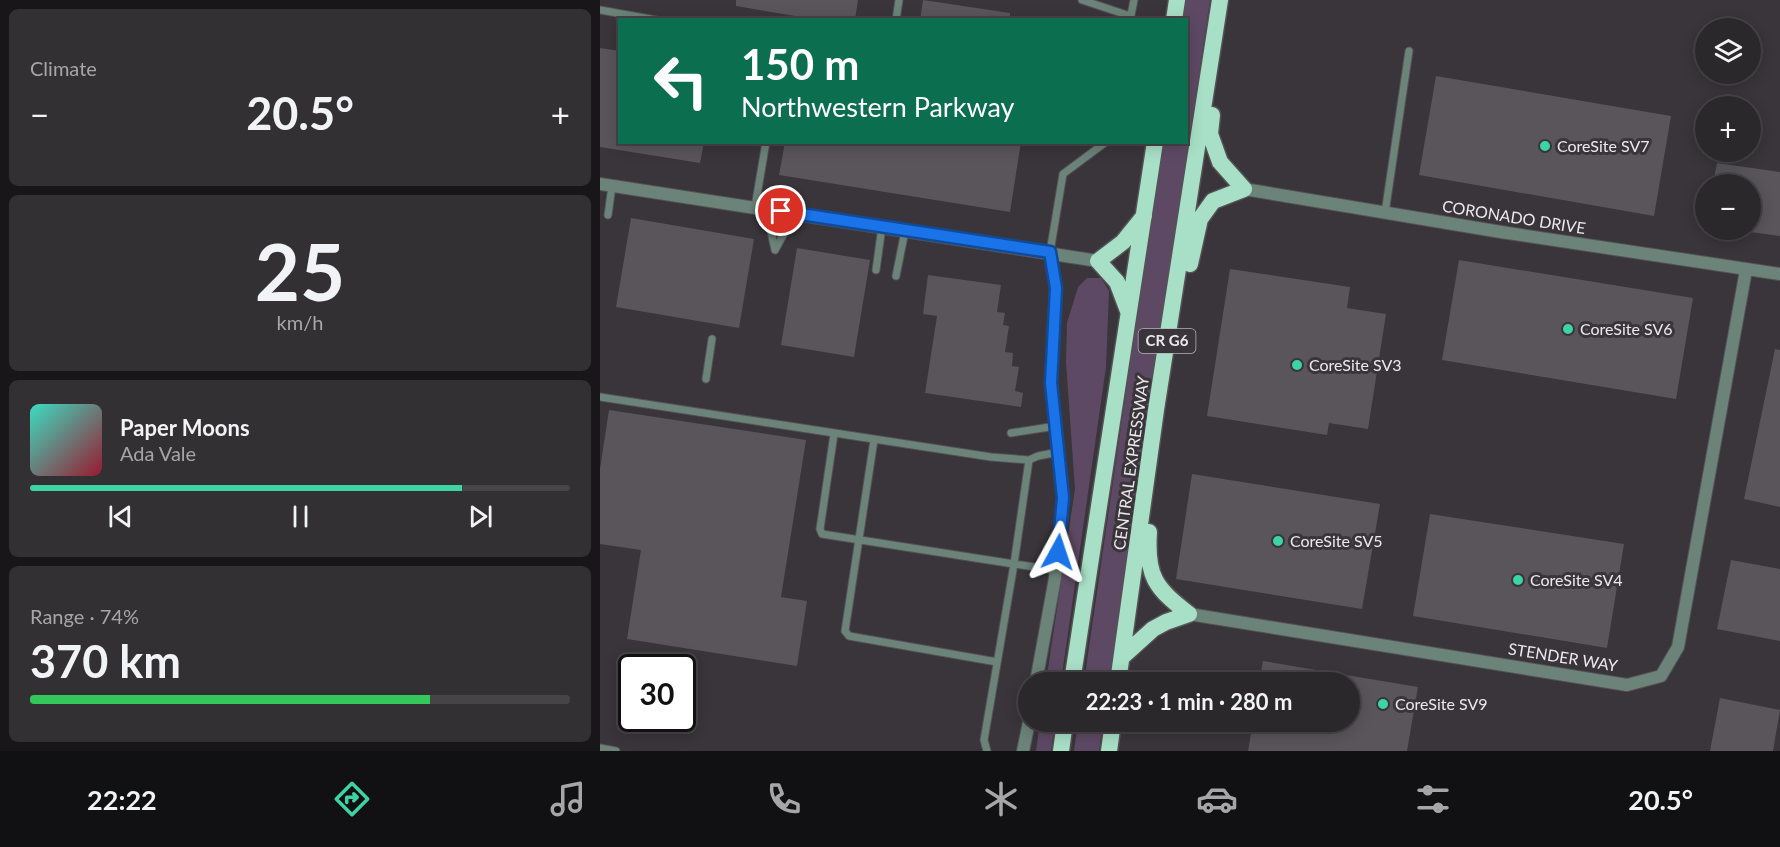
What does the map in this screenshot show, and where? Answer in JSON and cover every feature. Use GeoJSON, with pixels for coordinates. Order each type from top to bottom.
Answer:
{"type":"FeatureCollection","features":[{"type":"Feature","properties":{"kind":"highway"},"geometry":{"type":"LineString","coordinates":[[1174,18],[1177,0]]}},
{"type":"Feature","properties":{"kind":"highway","name":"CENTRAL EXPRESSWAY"},"geometry":{"type":"LineString","coordinates":[[1120,672],[1156,410],[1220,0]]}},
{"type":"Feature","properties":{"kind":"highway"},"geometry":{"type":"LineString","coordinates":[[1189,614],[1167,597],[1155,582],[1148,555],[1156,410],[1200,219],[1213,201],[1244,189],[1220,162],[1210,134],[1219,42],[1217,26]]}},
{"type":"Feature","properties":{"kind":"highway","name":"CENTRAL EXPRESSWAY"},"geometry":{"type":"LineString","coordinates":[[1073,672],[1155,144]]}},
{"type":"Feature","properties":{"kind":"highway"},"geometry":{"type":"LineString","coordinates":[[1129,315],[1117,282],[1098,261],[1123,242],[1144,216]]}},
{"type":"Feature","properties":{"kind":"highway"},"geometry":{"type":"LineString","coordinates":[[1122,657],[1153,629],[1189,614]]}},
{"type":"Feature","properties":{"kind":"highway"},"geometry":{"type":"LineString","coordinates":[[1061,751],[1064,732]]}},
{"type":"Feature","properties":{"kind":"highway"},"geometry":{"type":"LineString","coordinates":[[1109,751],[1112,732]]}},
{"type":"Feature","properties":{"kind":"street"},"geometry":{"type":"LineString","coordinates":[[606,185],[1098,261]]}},
{"type":"Feature","properties":{"kind":"street","name":"CORONADO DRIVE"},"geometry":{"type":"LineString","coordinates":[[1244,189],[1780,274]]}},
{"type":"Feature","properties":{"kind":"street"},"geometry":{"type":"LineString","coordinates":[[1038,672],[1056,570],[1063,498],[1051,383],[1056,288],[1050,252]]}},
{"type":"Feature","properties":{"kind":"street","name":"STENDER WAY"},"geometry":{"type":"LineString","coordinates":[[1189,614],[1627,685],[1661,676],[1678,647],[1746,270]]}},
{"type":"Feature","properties":{"kind":"street"},"geometry":{"type":"LineString","coordinates":[[1023,751],[1027,732]]}},
{"type":"Feature","properties":{"kind":"lane"},"geometry":{"type":"LineString","coordinates":[[896,18],[899,0]]}},
{"type":"Feature","properties":{"kind":"lane"},"geometry":{"type":"LineString","coordinates":[[1082,0],[1130,18],[1134,0]]}},
{"type":"Feature","properties":{"kind":"lane"},"geometry":{"type":"LineString","coordinates":[[600,10],[645,18]]}},
{"type":"Feature","properties":{"kind":"lane"},"geometry":{"type":"LineString","coordinates":[[1385,213],[1408,51]]}},
{"type":"Feature","properties":{"kind":"lane"},"geometry":{"type":"LineString","coordinates":[[766,144],[761,208],[775,250],[795,213]]}},
{"type":"Feature","properties":{"kind":"lane"},"geometry":{"type":"LineString","coordinates":[[1050,252],[1063,174],[1103,144]]}},
{"type":"Feature","properties":{"kind":"lane"},"geometry":{"type":"LineString","coordinates":[[606,185],[608,215]]}},
{"type":"Feature","properties":{"kind":"lane"},"geometry":{"type":"LineString","coordinates":[[876,270],[882,227]]}},
{"type":"Feature","properties":{"kind":"lane"},"geometry":{"type":"LineString","coordinates":[[896,276],[905,231]]}},
{"type":"Feature","properties":{"kind":"lane"},"geometry":{"type":"LineString","coordinates":[[706,380],[712,339]]}},
{"type":"Feature","properties":{"kind":"lane"},"geometry":{"type":"LineString","coordinates":[[600,397],[991,457],[1029,460],[1059,452]]}},
{"type":"Feature","properties":{"kind":"lane"},"geometry":{"type":"LineString","coordinates":[[1011,433],[1056,426]]}},
{"type":"Feature","properties":{"kind":"lane"},"geometry":{"type":"LineString","coordinates":[[834,434],[820,529],[822,534],[1056,570]]}},
{"type":"Feature","properties":{"kind":"lane"},"geometry":{"type":"LineString","coordinates":[[874,440],[845,631],[849,636],[998,662]]}},
{"type":"Feature","properties":{"kind":"lane"},"geometry":{"type":"LineString","coordinates":[[987,751],[984,740],[1029,460]]}},
{"type":"Feature","properties":{"kind":"lane"},"geometry":{"type":"LineString","coordinates":[[600,748],[616,751]]}},
{"type":"Feature","properties":{"kind":"shaded area"},"geometry":{"type":"Polygon","coordinates":[[[1183,0],[1210,0],[1110,672],[1085,672],[1162,144],[1188,144],[1188,18],[1180,18],[1183,0]]]}},
{"type":"Feature","properties":{"kind":"shaded area"},"geometry":{"type":"Polygon","coordinates":[[[1087,278],[1101,278],[1109,291],[1106,367],[1062,672],[1048,672],[1075,489],[1066,362],[1067,323],[1078,287],[1087,278]]]}},
{"type":"Feature","properties":{"kind":"shaded area"},"geometry":{"type":"Polygon","coordinates":[[[1039,732],[1054,732],[1051,751],[1036,751],[1039,732]]]}},
{"type":"Feature","properties":{"kind":"shaded area"},"geometry":{"type":"Polygon","coordinates":[[[1077,732],[1102,732],[1099,751],[1074,751],[1077,732]]]}},
{"type":"Feature","properties":{"kind":"building"},"geometry":{"type":"Polygon","coordinates":[[[736,0],[858,0],[855,18],[807,18],[736,6],[736,0]]]}},
{"type":"Feature","properties":{"kind":"building"},"geometry":{"type":"Polygon","coordinates":[[[923,0],[1010,13],[1010,18],[920,18],[923,0]]]}},
{"type":"Feature","properties":{"kind":"building"},"geometry":{"type":"Polygon","coordinates":[[[600,48],[618,51],[618,144],[704,144],[700,163],[600,147],[600,48]]]}},
{"type":"Feature","properties":{"kind":"building","name":"CoreSite SV7"},"geometry":{"type":"Polygon","coordinates":[[[1436,76],[1671,116],[1654,216],[1419,175],[1436,76]]]}},
{"type":"Feature","properties":{"kind":"building"},"geometry":{"type":"Polygon","coordinates":[[[785,144],[1021,144],[1010,212],[779,175],[785,144]]]}},
{"type":"Feature","properties":{"kind":"building"},"geometry":{"type":"Polygon","coordinates":[[[1717,163],[1780,172],[1780,236],[1761,233],[1761,174],[1715,174],[1717,163]]]}},
{"type":"Feature","properties":{"kind":"building"},"geometry":{"type":"Polygon","coordinates":[[[631,218],[754,239],[739,328],[616,307],[631,218]]]}},
{"type":"Feature","properties":{"kind":"building"},"geometry":{"type":"Polygon","coordinates":[[[797,248],[870,260],[854,357],[781,345],[797,248]]]}},
{"type":"Feature","properties":{"kind":"building","name":"CoreSite SV6"},"geometry":{"type":"Polygon","coordinates":[[[1459,260],[1693,298],[1676,399],[1442,360],[1459,260]]]}},
{"type":"Feature","properties":{"kind":"building","name":"CoreSite SV3"},"geometry":{"type":"Polygon","coordinates":[[[1230,269],[1350,287],[1347,308],[1386,314],[1368,429],[1329,423],[1327,435],[1207,416],[1230,269]]]}},
{"type":"Feature","properties":{"kind":"building"},"geometry":{"type":"Polygon","coordinates":[[[928,275],[1001,285],[997,312],[1005,313],[1003,325],[1009,326],[1005,352],[1013,353],[1012,366],[1019,367],[1015,391],[1023,393],[1021,407],[925,393],[937,316],[923,314],[928,275]]]}},
{"type":"Feature","properties":{"kind":"building"},"geometry":{"type":"Polygon","coordinates":[[[1775,349],[1780,350],[1780,507],[1744,499],[1775,349]]]}},
{"type":"Feature","properties":{"kind":"building"},"geometry":{"type":"Polygon","coordinates":[[[609,410],[806,440],[781,597],[807,601],[797,666],[627,639],[641,550],[600,544],[600,469],[609,410]]]}},
{"type":"Feature","properties":{"kind":"building","name":"CoreSite SV5"},"geometry":{"type":"Polygon","coordinates":[[[1192,474],[1380,504],[1362,609],[1176,579],[1192,474]]]}},
{"type":"Feature","properties":{"kind":"building","name":"CoreSite SV4"},"geometry":{"type":"Polygon","coordinates":[[[1430,514],[1624,544],[1607,648],[1413,616],[1430,514]]]}},
{"type":"Feature","properties":{"kind":"building"},"geometry":{"type":"Polygon","coordinates":[[[1731,560],[1780,569],[1780,641],[1717,629],[1731,560]]]}},
{"type":"Feature","properties":{"kind":"building","name":"CoreSite SV9"},"geometry":{"type":"Polygon","coordinates":[[[1263,661],[1329,672],[1261,672],[1263,661]]]}},
{"type":"Feature","properties":{"kind":"building","name":"CoreSite SV9"},"geometry":{"type":"Polygon","coordinates":[[[1360,677],[1418,687],[1407,751],[1248,751],[1251,732],[1360,732],[1360,677]]]}},
{"type":"Feature","properties":{"kind":"building"},"geometry":{"type":"Polygon","coordinates":[[[1720,698],[1780,710],[1773,751],[1710,751],[1720,698]]]}},
{"type":"Feature","properties":{"kind":"place","name":"CoreSite SV7"},"geometry":{"type":"Point","coordinates":[1545,146]}},
{"type":"Feature","properties":{"kind":"place","name":"CoreSite SV6"},"geometry":{"type":"Point","coordinates":[1568,329]}},
{"type":"Feature","properties":{"kind":"place","name":"CoreSite SV3"},"geometry":{"type":"Point","coordinates":[1297,365]}},
{"type":"Feature","properties":{"kind":"place","name":"CoreSite SV5"},"geometry":{"type":"Point","coordinates":[1278,541]}},
{"type":"Feature","properties":{"kind":"place","name":"CoreSite SV4"},"geometry":{"type":"Point","coordinates":[1518,580]}},
{"type":"Feature","properties":{"kind":"place","name":"CoreSite SV9"},"geometry":{"type":"Point","coordinates":[1383,704]}},
{"type":"Feature","properties":{"kind":"route"},"geometry":{"type":"LineString","coordinates":[[781,211],[1050,252],[1056,288],[1051,383],[1063,498],[1058,552]]}}]}
